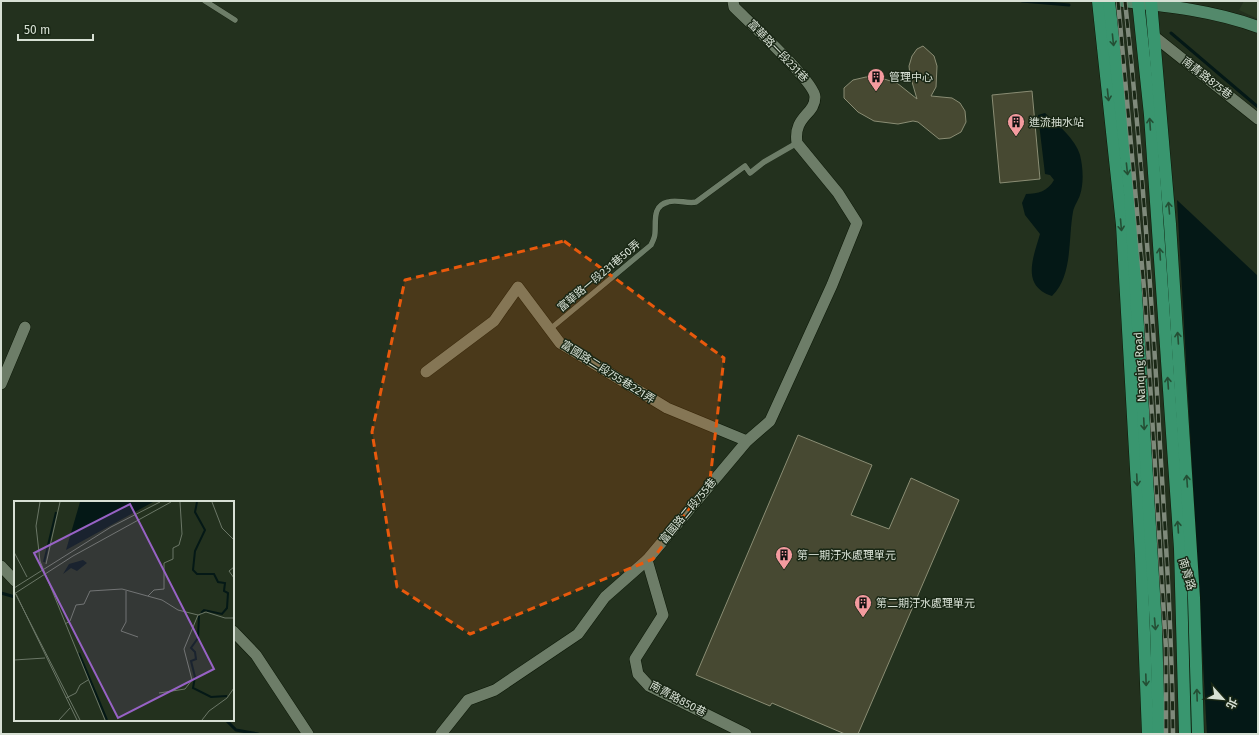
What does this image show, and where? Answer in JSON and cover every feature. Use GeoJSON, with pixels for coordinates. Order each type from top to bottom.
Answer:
{"type":"FeatureCollection","features":[{"type":"Feature","properties":{"kind":"main road"},"geometry":{"type":"LineString","coordinates":[[1098,1],[1122,225],[1128,356],[1141,556],[1148,734]]}},
{"type":"Feature","properties":{"kind":"main road","name":"Nanqing Road"},"geometry":{"type":"LineString","coordinates":[[1109,1],[1130,193],[1153,601],[1156,627],[1159,734]]}},
{"type":"Feature","properties":{"kind":"main road"},"geometry":{"type":"LineString","coordinates":[[1138,2],[1152,154],[1180,550],[1185,734]]}},
{"type":"Feature","properties":{"kind":"main road"},"geometry":{"type":"LineString","coordinates":[[1151,3],[1170,224],[1194,598],[1198,734]]}},
{"type":"Feature","properties":{"kind":"main road"},"geometry":{"type":"LineString","coordinates":[[1128,356],[1137,304]]}},
{"type":"Feature","properties":{"kind":"main road","name":"南青路"},"geometry":{"type":"LineString","coordinates":[[1180,550],[1194,598]]}},
{"type":"Feature","properties":{"kind":"main road"},"geometry":{"type":"LineString","coordinates":[[1141,556],[1153,601]]}},
{"type":"Feature","properties":{"kind":"street","name":"富華路一段231巷"},"geometry":{"type":"LineString","coordinates":[[733,1],[734,7],[801,74],[814,90],[815,98],[813,105],[798,124],[795,132],[797,143]]}},
{"type":"Feature","properties":{"kind":"street"},"geometry":{"type":"LineString","coordinates":[[1123,1],[1151,3],[1195,10],[1230,18],[1258,27]]}},
{"type":"Feature","properties":{"kind":"street","name":"南青路875巷"},"geometry":{"type":"LineString","coordinates":[[1155,37],[1258,119]]}},
{"type":"Feature","properties":{"kind":"street","name":"富國路二段755巷"},"geometry":{"type":"LineString","coordinates":[[441,734],[468,700],[495,690],[578,634],[605,597],[647,560],[747,441],[770,421],[832,285],[857,223],[838,193],[797,143]]}},
{"type":"Feature","properties":{"kind":"street","name":"富國路二段755巷221弄"},"geometry":{"type":"LineString","coordinates":[[426,372],[494,321],[518,287],[560,343],[667,408],[747,441]]}},
{"type":"Feature","properties":{"kind":"street"},"geometry":{"type":"LineString","coordinates":[[1,384],[25,327]]}},
{"type":"Feature","properties":{"kind":"street","name":"南青路850巷"},"geometry":{"type":"LineString","coordinates":[[647,560],[663,615],[635,659],[638,674],[649,686],[746,734]]}},
{"type":"Feature","properties":{"kind":"street"},"geometry":{"type":"LineString","coordinates":[[1,566],[14,581]]}},
{"type":"Feature","properties":{"kind":"street"},"geometry":{"type":"LineString","coordinates":[[234,632],[256,655],[308,734]]}},
{"type":"Feature","properties":{"kind":"lane"},"geometry":{"type":"LineString","coordinates":[[205,1],[235,20]]}},
{"type":"Feature","properties":{"kind":"lane","name":"富華路一段231巷50弄"},"geometry":{"type":"LineString","coordinates":[[550,330],[652,245],[655,234],[655,214],[660,206],[669,201],[687,204],[696,202],[745,166],[750,173],[764,162],[797,143]]}},
{"type":"Feature","properties":{"kind":"highlighted area"},"geometry":{"type":"Polygon","coordinates":[[[564,241],[724,358],[710,480],[653,559],[470,634],[397,587],[372,432],[405,280],[564,241]]]}},
{"type":"Feature","properties":{"kind":"shaded area"},"geometry":{"type":"Polygon","coordinates":[[[1244,1],[1258,1],[1258,19],[1239,10],[1244,1]]]}},
{"type":"Feature","properties":{"kind":"shaded area"},"geometry":{"type":"Polygon","coordinates":[[[1045,113],[1075,144],[1080,155],[1083,175],[1081,190],[1073,212],[1067,268],[1059,288],[1052,296],[1042,291],[1036,285],[1033,278],[1033,262],[1040,234],[1025,215],[1022,203],[1026,194],[1035,193],[1046,189],[1054,180],[1050,175],[1045,174],[1038,115],[1045,113]]]}},
{"type":"Feature","properties":{"kind":"shaded area"},"geometry":{"type":"Polygon","coordinates":[[[1177,200],[1258,276],[1258,734],[1207,734],[1177,200]]]}},
{"type":"Feature","properties":{"kind":"building","name":"管理中心"},"geometry":{"type":"Polygon","coordinates":[[[923,46],[934,56],[937,66],[936,87],[931,96],[952,98],[960,103],[965,111],[966,122],[961,132],[950,138],[939,139],[918,122],[913,121],[898,124],[874,121],[858,112],[844,98],[844,88],[853,80],[866,77],[881,78],[897,83],[917,99],[909,66],[912,56],[917,49],[923,46]]]}},
{"type":"Feature","properties":{"kind":"building","name":"進流抽水站"},"geometry":{"type":"Polygon","coordinates":[[[1032,91],[1040,179],[1000,183],[992,95],[1032,91]]]}},
{"type":"Feature","properties":{"kind":"building"},"geometry":{"type":"Polygon","coordinates":[[[798,435],[872,465],[851,515],[889,529],[911,478],[959,500],[858,734],[845,734],[772,703],[770,706],[696,675],[798,435]]]}},
{"type":"Feature","properties":{"kind":"waterway"},"geometry":{"type":"LineString","coordinates":[[1022,1],[1069,5]]}},
{"type":"Feature","properties":{"kind":"waterway"},"geometry":{"type":"LineString","coordinates":[[1171,33],[1258,107]]}},
{"type":"Feature","properties":{"kind":"waterway"},"geometry":{"type":"LineString","coordinates":[[1,593],[14,597]]}},
{"type":"Feature","properties":{"kind":"waterway"},"geometry":{"type":"LineString","coordinates":[[227,721],[236,730],[258,734]]}},
{"type":"Feature","properties":{"kind":"railway"},"geometry":{"type":"LineString","coordinates":[[1118,1],[1145,299],[1166,649],[1166,734]]}},
{"type":"Feature","properties":{"kind":"railway"},"geometry":{"type":"LineString","coordinates":[[1125,1],[1146,223],[1168,590],[1173,734]]}},
{"type":"Feature","properties":{"kind":"place","name":"管理中心"},"geometry":{"type":"Point","coordinates":[876,92]}},
{"type":"Feature","properties":{"kind":"place","name":"進流抽水站"},"geometry":{"type":"Point","coordinates":[1016,137]}},
{"type":"Feature","properties":{"kind":"place","name":"第一期汙水處理單元"},"geometry":{"type":"Point","coordinates":[784,570]}},
{"type":"Feature","properties":{"kind":"place","name":"第二期汙水處理單元"},"geometry":{"type":"Point","coordinates":[863,618]}}]}
